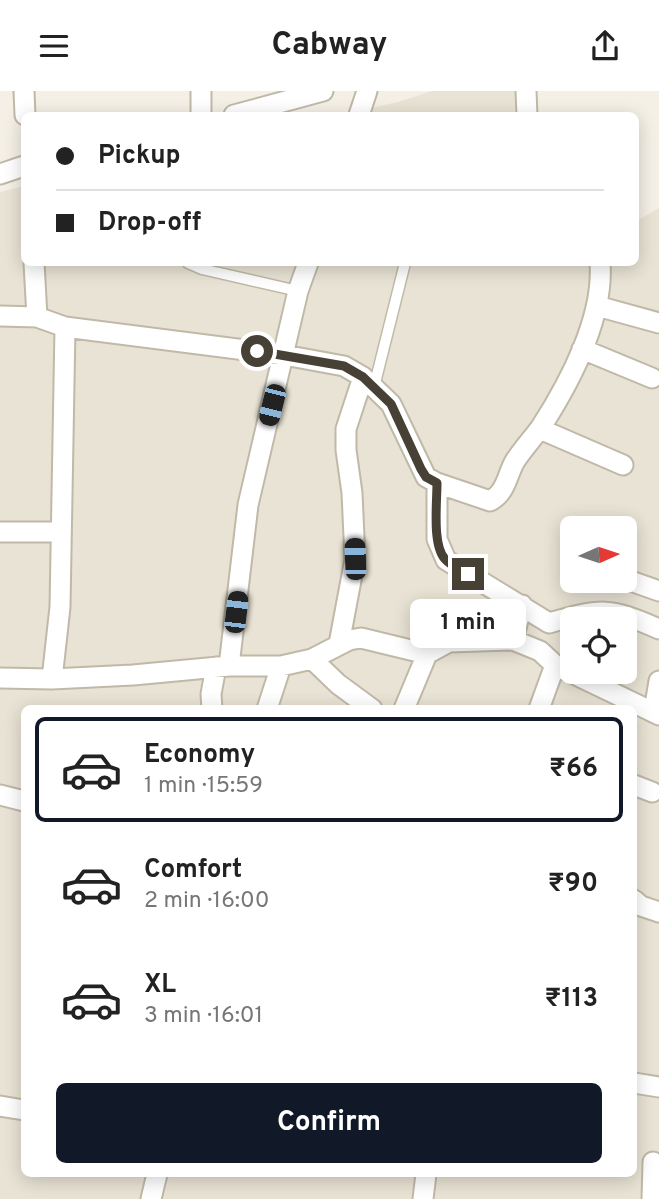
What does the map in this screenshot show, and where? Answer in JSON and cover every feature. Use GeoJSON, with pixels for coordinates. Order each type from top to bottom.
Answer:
{"type":"FeatureCollection","features":[{"type":"Feature","properties":{"kind":"street"},"geometry":{"type":"LineString","coordinates":[[24,91],[25,112]]}},
{"type":"Feature","properties":{"kind":"street"},"geometry":{"type":"LineString","coordinates":[[201,91],[201,112]]}},
{"type":"Feature","properties":{"kind":"street"},"geometry":{"type":"LineString","coordinates":[[245,112],[323,91]]}},
{"type":"Feature","properties":{"kind":"street"},"geometry":{"type":"LineString","coordinates":[[360,112],[367,91]]}},
{"type":"Feature","properties":{"kind":"street"},"geometry":{"type":"LineString","coordinates":[[526,91],[527,112]]}},
{"type":"Feature","properties":{"kind":"street"},"geometry":{"type":"LineString","coordinates":[[2,171],[21,167]]}},
{"type":"Feature","properties":{"kind":"street"},"geometry":{"type":"LineString","coordinates":[[34,266],[37,317]]}},
{"type":"Feature","properties":{"kind":"street"},"geometry":{"type":"LineString","coordinates":[[212,705],[211,694],[223,666],[248,505],[298,291],[307,266]]}},
{"type":"Feature","properties":{"kind":"street"},"geometry":{"type":"LineString","coordinates":[[0,316],[37,317],[65,327],[284,355],[344,366],[368,382],[391,404],[426,477],[490,501],[502,490],[515,461],[540,429],[561,394],[582,349],[597,306],[600,266]]}},
{"type":"Feature","properties":{"kind":"street"},"geometry":{"type":"LineString","coordinates":[[597,306],[659,323]]}},
{"type":"Feature","properties":{"kind":"street"},"geometry":{"type":"LineString","coordinates":[[52,679],[60,607],[65,327]]}},
{"type":"Feature","properties":{"kind":"street"},"geometry":{"type":"LineString","coordinates":[[582,349],[652,378]]}},
{"type":"Feature","properties":{"kind":"street"},"geometry":{"type":"LineString","coordinates":[[339,644],[355,559],[346,429],[368,382]]}},
{"type":"Feature","properties":{"kind":"street"},"geometry":{"type":"LineString","coordinates":[[540,429],[623,465]]}},
{"type":"Feature","properties":{"kind":"street"},"geometry":{"type":"LineString","coordinates":[[437,483],[437,538],[446,560],[549,623],[598,610],[625,614],[659,629]]}},
{"type":"Feature","properties":{"kind":"street"},"geometry":{"type":"LineString","coordinates":[[0,532],[61,532]]}},
{"type":"Feature","properties":{"kind":"street"},"geometry":{"type":"LineString","coordinates":[[637,583],[659,591]]}},
{"type":"Feature","properties":{"kind":"street"},"geometry":{"type":"LineString","coordinates":[[513,640],[522,605]]}},
{"type":"Feature","properties":{"kind":"street"},"geometry":{"type":"LineString","coordinates":[[540,651],[549,623]]}},
{"type":"Feature","properties":{"kind":"street"},"geometry":{"type":"LineString","coordinates":[[0,678],[52,679],[133,675],[223,666],[281,666],[313,659],[339,644],[361,638],[427,654]]}},
{"type":"Feature","properties":{"kind":"street"},"geometry":{"type":"LineString","coordinates":[[406,705],[427,654],[449,642],[513,640],[529,645],[540,651],[555,666],[657,712],[659,681]]}},
{"type":"Feature","properties":{"kind":"street"},"geometry":{"type":"LineString","coordinates":[[313,659],[338,684],[367,705]]}},
{"type":"Feature","properties":{"kind":"street"},"geometry":{"type":"LineString","coordinates":[[268,705],[281,666]]}},
{"type":"Feature","properties":{"kind":"street"},"geometry":{"type":"LineString","coordinates":[[540,705],[555,666]]}},
{"type":"Feature","properties":{"kind":"street"},"geometry":{"type":"LineString","coordinates":[[0,795],[21,800]]}},
{"type":"Feature","properties":{"kind":"street"},"geometry":{"type":"LineString","coordinates":[[637,903],[659,912]]}},
{"type":"Feature","properties":{"kind":"street"},"geometry":{"type":"LineString","coordinates":[[637,1083],[659,1087]]}},
{"type":"Feature","properties":{"kind":"street"},"geometry":{"type":"LineString","coordinates":[[0,1106],[21,1110]]}},
{"type":"Feature","properties":{"kind":"street"},"geometry":{"type":"LineString","coordinates":[[648,1158],[652,1199]]}},
{"type":"Feature","properties":{"kind":"street"},"geometry":{"type":"LineString","coordinates":[[151,1199],[156,1177]]}},
{"type":"Feature","properties":{"kind":"street"},"geometry":{"type":"LineString","coordinates":[[424,1199],[426,1177]]}},
{"type":"Feature","properties":{"kind":"lane"},"geometry":{"type":"LineString","coordinates":[[195,266],[298,291]]}},
{"type":"Feature","properties":{"kind":"lane"},"geometry":{"type":"LineString","coordinates":[[368,382],[404,266]]}},
{"type":"Feature","properties":{"kind":"shaded area"},"geometry":{"type":"Polygon","coordinates":[[[432,91],[525,91],[535,112],[353,112],[432,91]]]}},
{"type":"Feature","properties":{"kind":"shaded area"},"geometry":{"type":"Polygon","coordinates":[[[21,187],[21,266],[639,266],[639,220],[659,208],[659,1199],[0,1199],[0,192],[21,187]]]}},
{"type":"Feature","properties":{"kind":"route"},"geometry":{"type":"LineString","coordinates":[[257,351],[344,366],[363,377],[391,404],[421,469],[426,477],[437,483],[437,538],[441,552],[446,560],[468,574]]}}]}
